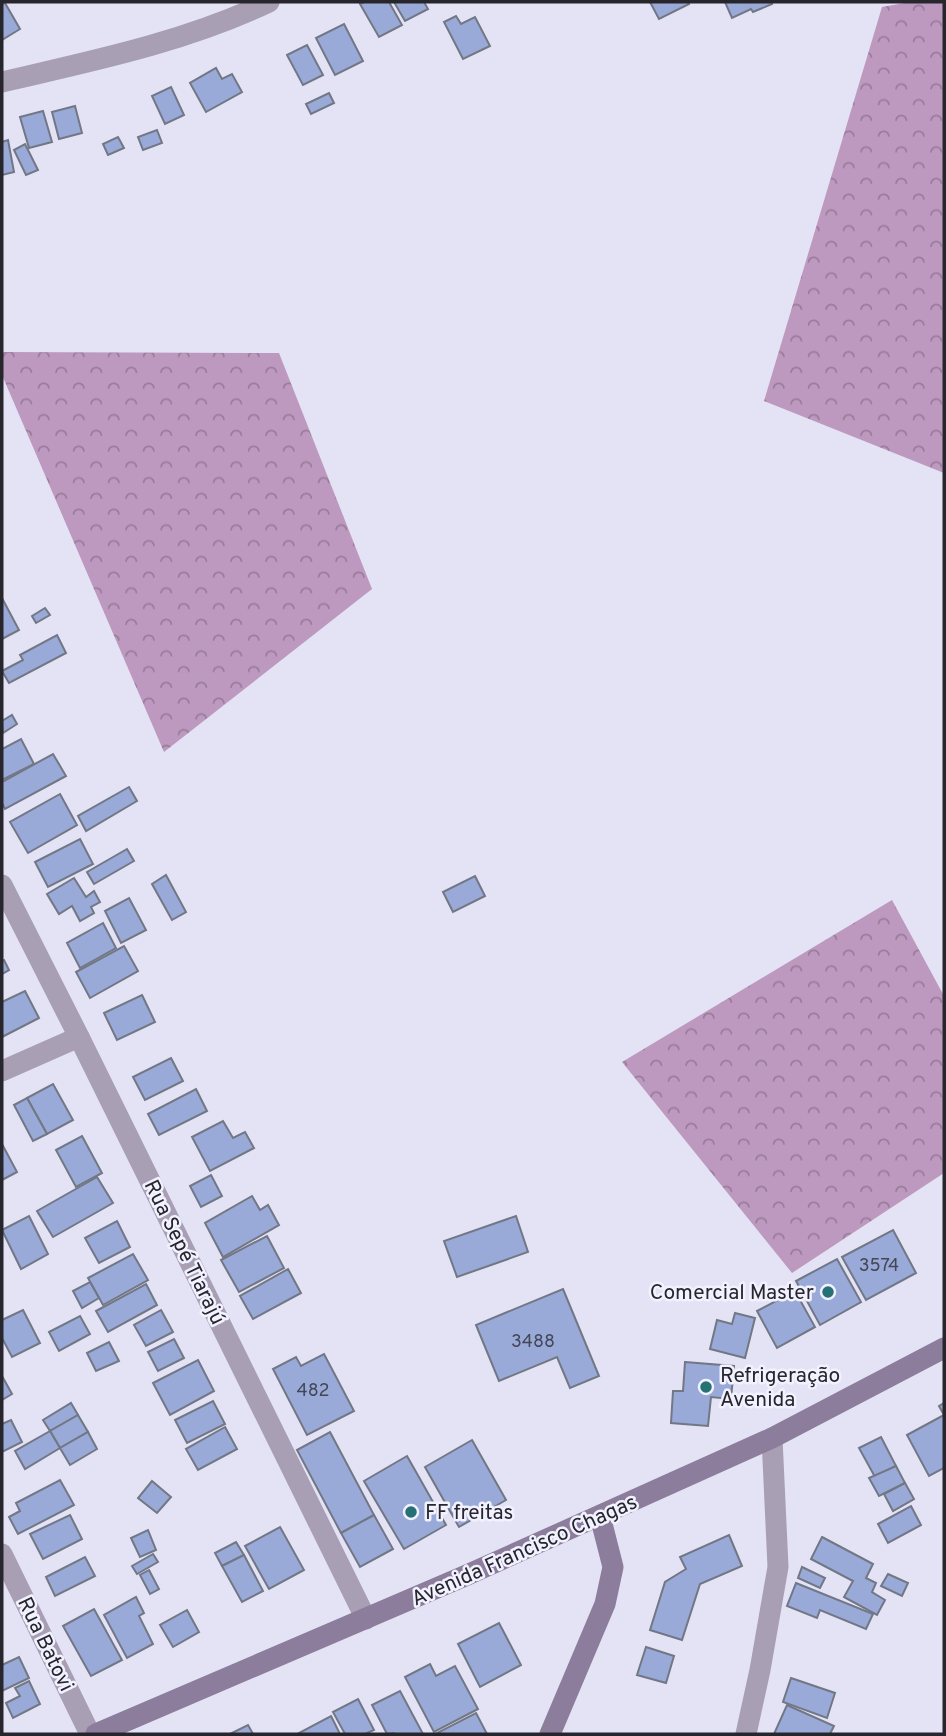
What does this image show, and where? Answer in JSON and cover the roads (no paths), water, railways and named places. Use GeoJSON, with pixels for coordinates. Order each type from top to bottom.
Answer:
{"type":"FeatureCollection","features":[{"type":"Feature","properties":{"kind":"street"},"geometry":{"type":"LineString","coordinates":[[2,82],[144,48],[269,2]]}},
{"type":"Feature","properties":{"kind":"street","name":"Rua Sepé Tiarajú"},"geometry":{"type":"LineString","coordinates":[[2,884],[366,1619]]}},
{"type":"Feature","properties":{"kind":"street"},"geometry":{"type":"LineString","coordinates":[[2,1071],[79,1037]]}},
{"type":"Feature","properties":{"kind":"street","name":"Avenida Francisco Chagas"},"geometry":{"type":"LineString","coordinates":[[96,1734],[366,1619],[772,1438],[944,1348]]}},
{"type":"Feature","properties":{"kind":"street"},"geometry":{"type":"LineString","coordinates":[[746,1734],[778,1567],[772,1438]]}},
{"type":"Feature","properties":{"kind":"street"},"geometry":{"type":"LineString","coordinates":[[550,1734],[605,1604],[613,1567],[600,1516]]}},
{"type":"Feature","properties":{"kind":"street","name":"Rua Batovi"},"geometry":{"type":"LineString","coordinates":[[2,1554],[90,1734]]}},
{"type":"Feature","properties":{"kind":"place","name":"Comercial Master"},"geometry":{"type":"Point","coordinates":[828,1292]}},
{"type":"Feature","properties":{"kind":"place","name":"Refrigeração Avenida"},"geometry":{"type":"Point","coordinates":[706,1387]}},
{"type":"Feature","properties":{"kind":"place","name":"FF freitas"},"geometry":{"type":"Point","coordinates":[411,1512]}}]}
